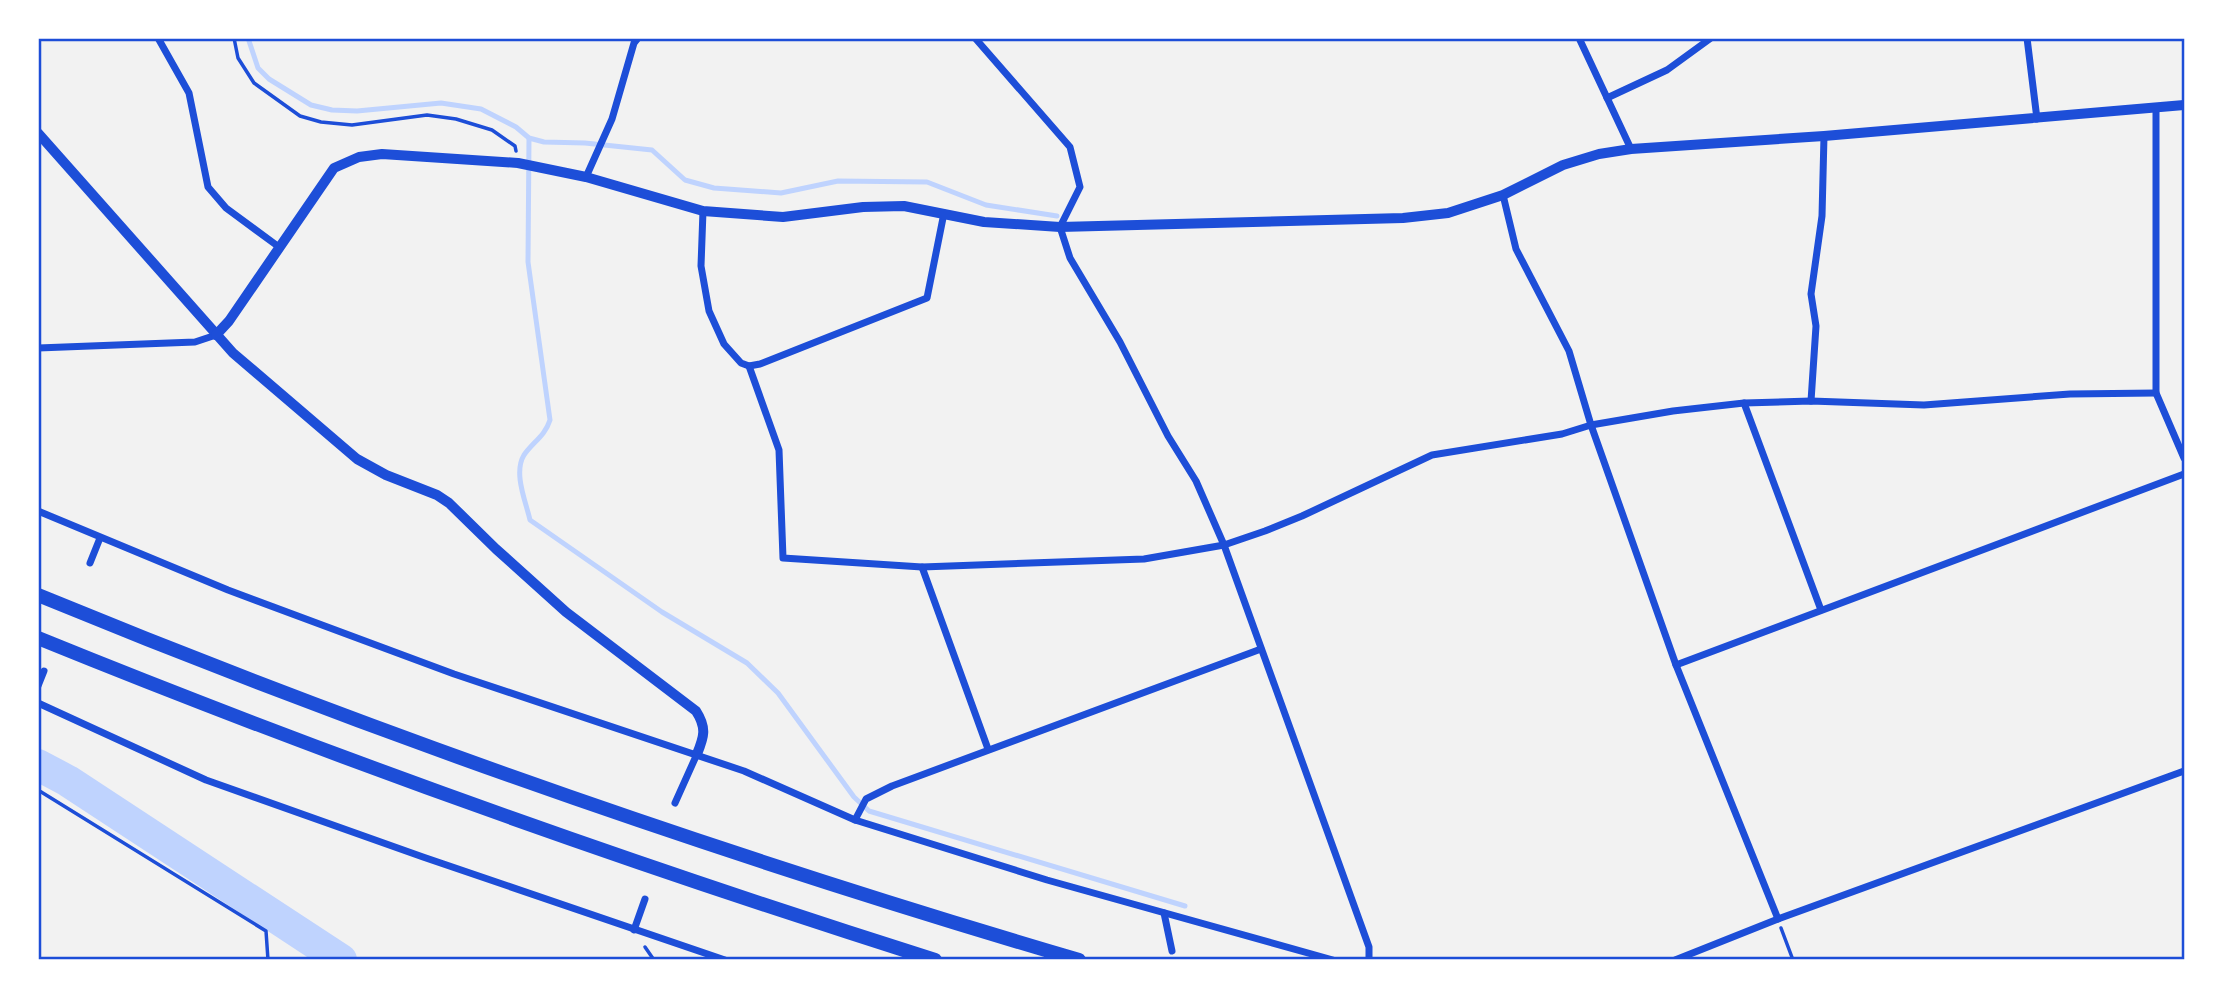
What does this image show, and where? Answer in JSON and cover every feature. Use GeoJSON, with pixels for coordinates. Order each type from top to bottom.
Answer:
{"type":"FeatureCollection","features":[{"type":"Feature","properties":{"kind":"highway"},"geometry":{"type":"LineString","coordinates":[[38,594],[363,723],[599,807],[964,926],[1079,960]]}},
{"type":"Feature","properties":{"kind":"highway"},"geometry":{"type":"LineString","coordinates":[[38,638],[353,762],[578,843],[935,960]]}},
{"type":"Feature","properties":{"kind":"street"},"geometry":{"type":"LineString","coordinates":[[158,38],[189,93],[208,187],[226,208],[279,247]]}},
{"type":"Feature","properties":{"kind":"street"},"geometry":{"type":"LineString","coordinates":[[586,177],[612,119],[634,43],[638,38]]}},
{"type":"Feature","properties":{"kind":"street"},"geometry":{"type":"LineString","coordinates":[[975,38],[1070,147],[1080,187],[1060,227],[1070,258],[1120,342],[1168,436],[1196,481],[1224,545],[1369,947],[1369,960]]}},
{"type":"Feature","properties":{"kind":"street"},"geometry":{"type":"LineString","coordinates":[[1579,38],[1631,149]]}},
{"type":"Feature","properties":{"kind":"street"},"geometry":{"type":"LineString","coordinates":[[1607,99],[1667,70],[1711,38]]}},
{"type":"Feature","properties":{"kind":"street"},"geometry":{"type":"LineString","coordinates":[[2026,38],[2037,119]]}},
{"type":"Feature","properties":{"kind":"street"},"geometry":{"type":"LineString","coordinates":[[38,348],[195,342],[216,335],[229,321],[334,168],[359,157],[382,154],[519,163],[586,177],[703,211],[783,217],[863,207],[904,206],[984,222],[1060,227],[1403,218],[1448,213],[1503,195],[1563,165],[1599,154],[1631,149],[2037,119],[2185,104]]}},
{"type":"Feature","properties":{"kind":"street"},"geometry":{"type":"LineString","coordinates":[[2156,107],[2156,393],[2185,458]]}},
{"type":"Feature","properties":{"kind":"street"},"geometry":{"type":"LineString","coordinates":[[38,133],[233,353],[357,459],[449,503],[566,612],[687,703],[701,719],[705,734],[675,803]]}},
{"type":"Feature","properties":{"kind":"street"},"geometry":{"type":"LineString","coordinates":[[1811,401],[1816,326],[1811,294],[1822,216],[1824,136]]}},
{"type":"Feature","properties":{"kind":"street"},"geometry":{"type":"LineString","coordinates":[[1503,195],[1516,249],[1569,351],[1591,425],[1676,665],[1778,919]]}},
{"type":"Feature","properties":{"kind":"street"},"geometry":{"type":"LineString","coordinates":[[703,211],[701,266],[709,312],[724,344],[741,363],[749,366],[927,298],[944,213]]}},
{"type":"Feature","properties":{"kind":"street"},"geometry":{"type":"LineString","coordinates":[[749,366],[779,450],[783,558],[922,568],[1144,559],[1224,545],[1303,516],[1432,455],[1562,434],[1591,425],[1672,411],[1744,402],[1811,401],[1924,405],[2070,394],[2156,393]]}},
{"type":"Feature","properties":{"kind":"street"},"geometry":{"type":"LineString","coordinates":[[1744,402],[1821,610]]}},
{"type":"Feature","properties":{"kind":"street"},"geometry":{"type":"LineString","coordinates":[[1676,665],[2185,474]]}},
{"type":"Feature","properties":{"kind":"street"},"geometry":{"type":"LineString","coordinates":[[38,511],[228,590],[567,714],[744,771],[855,820],[1164,913],[1333,960]]}},
{"type":"Feature","properties":{"kind":"street"},"geometry":{"type":"LineString","coordinates":[[90,563],[100,538]]}},
{"type":"Feature","properties":{"kind":"street"},"geometry":{"type":"LineString","coordinates":[[922,568],[988,749]]}},
{"type":"Feature","properties":{"kind":"street"},"geometry":{"type":"LineString","coordinates":[[855,820],[866,799],[892,786],[1261,649]]}},
{"type":"Feature","properties":{"kind":"street"},"geometry":{"type":"LineString","coordinates":[[38,686],[44,671]]}},
{"type":"Feature","properties":{"kind":"street"},"geometry":{"type":"LineString","coordinates":[[38,703],[206,780],[725,960]]}},
{"type":"Feature","properties":{"kind":"street"},"geometry":{"type":"LineString","coordinates":[[1675,960],[1778,919],[2185,771]]}},
{"type":"Feature","properties":{"kind":"street"},"geometry":{"type":"LineString","coordinates":[[634,930],[645,899]]}},
{"type":"Feature","properties":{"kind":"street"},"geometry":{"type":"LineString","coordinates":[[1164,913],[1172,951]]}},
{"type":"Feature","properties":{"kind":"path"},"geometry":{"type":"LineString","coordinates":[[234,38],[238,58],[254,83],[300,116],[321,122],[352,125],[427,115],[456,119],[492,130],[515,146],[519,163]]}},
{"type":"Feature","properties":{"kind":"path"},"geometry":{"type":"LineString","coordinates":[[38,790],[266,931],[268,960]]}},
{"type":"Feature","properties":{"kind":"path"},"geometry":{"type":"LineString","coordinates":[[1778,919],[1793,960]]}},
{"type":"Feature","properties":{"kind":"waterway"},"geometry":{"type":"LineString","coordinates":[[248,38],[258,68],[269,79],[311,105],[332,110],[357,111],[441,103],[481,109],[516,127],[529,138],[544,142],[652,150],[685,180],[714,188],[781,193],[838,181],[927,182],[986,205],[1057,216]]}},
{"type":"Feature","properties":{"kind":"waterway"},"geometry":{"type":"LineString","coordinates":[[529,138],[528,262],[550,420],[521,462],[521,488],[530,520],[662,612],[747,663],[778,693],[854,797],[869,811],[1185,906]]}},
{"type":"Feature","properties":{"kind":"waterway"},"geometry":{"type":"LineString","coordinates":[[38,765],[68,781],[341,960]]}}]}
